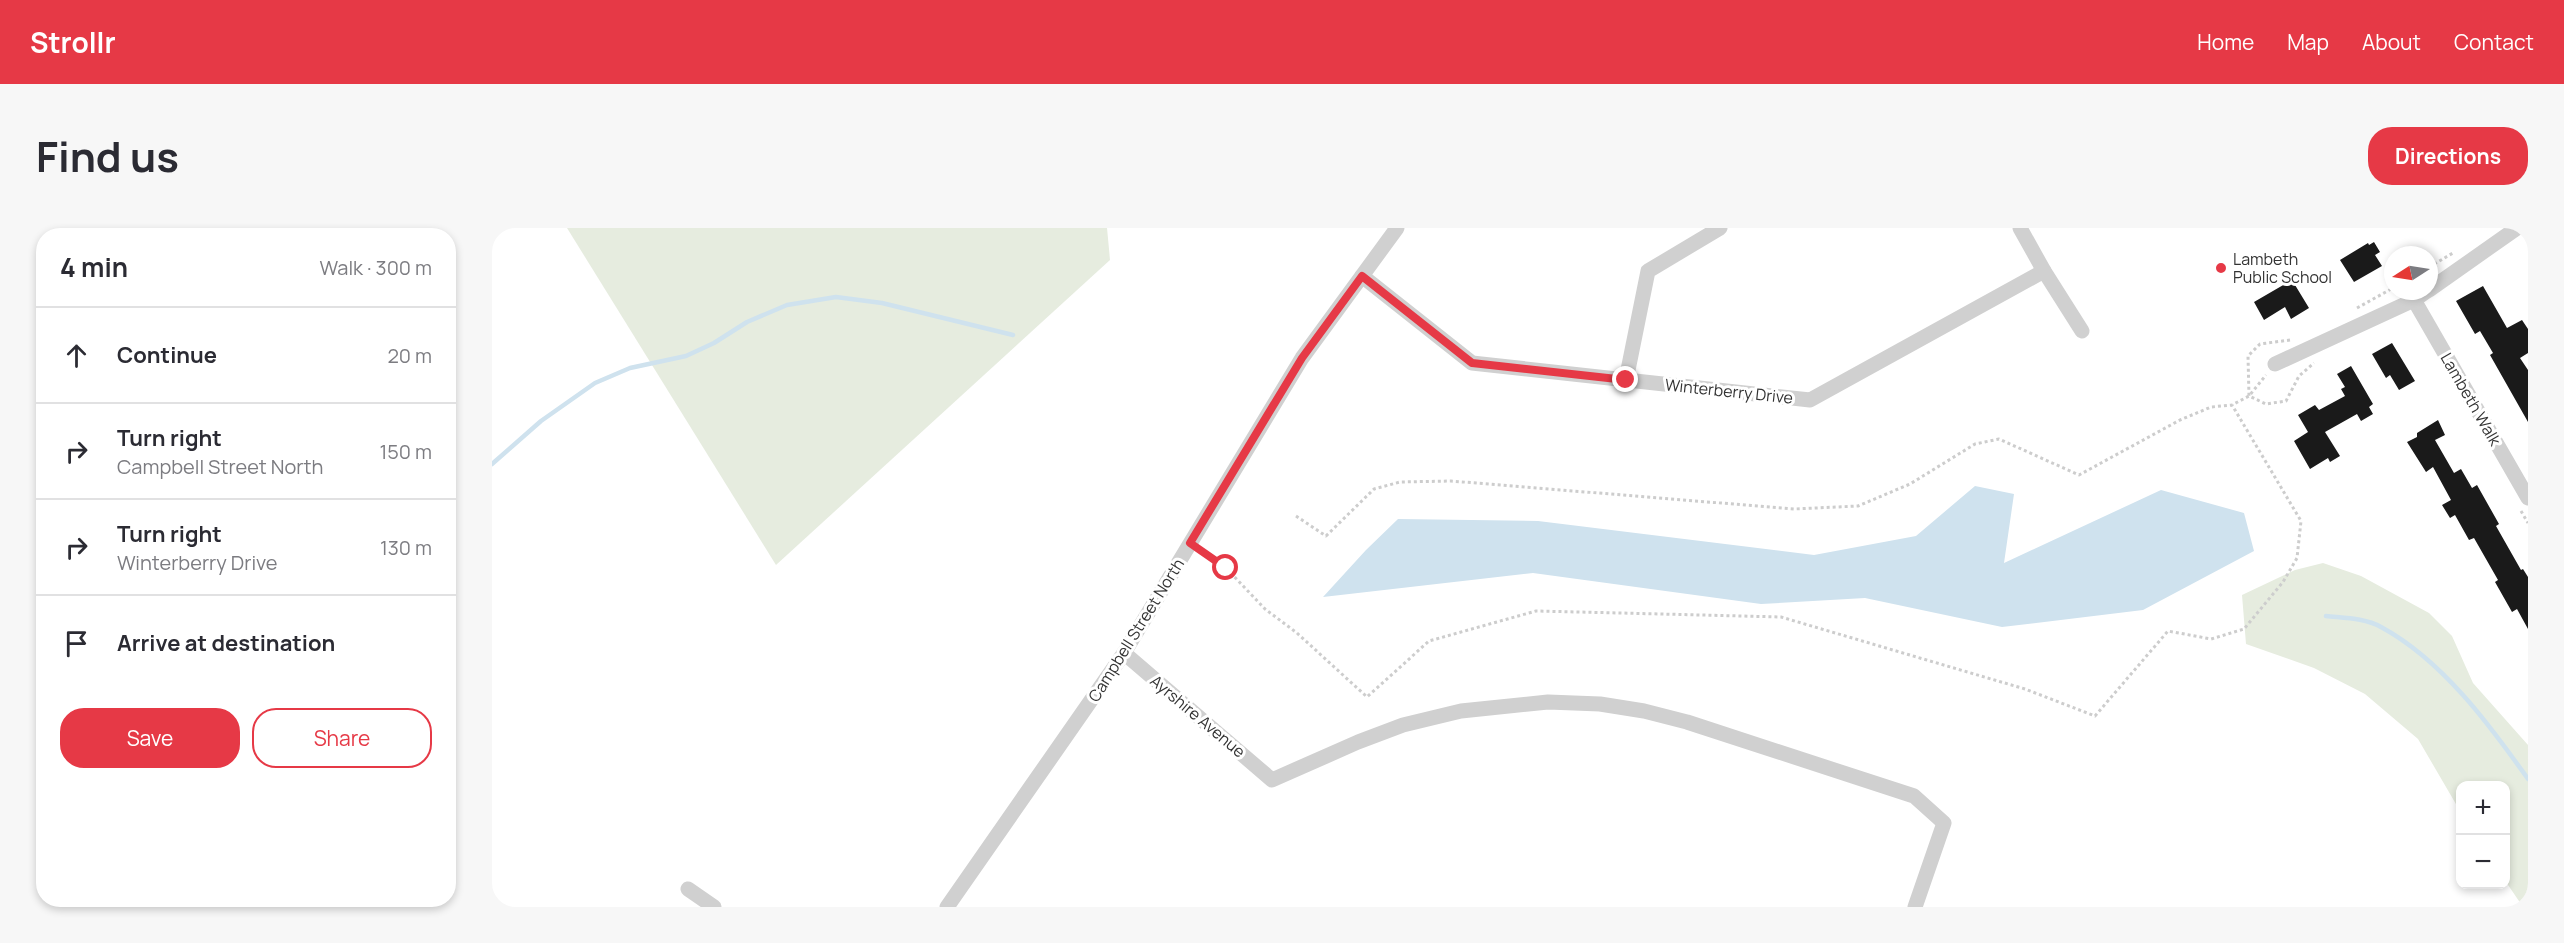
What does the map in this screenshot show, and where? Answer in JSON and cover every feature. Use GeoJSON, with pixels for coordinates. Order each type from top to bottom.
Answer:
{"type":"FeatureCollection","features":[{"type":"Feature","properties":{"kind":"street","name":"Campbell Street North"},"geometry":{"type":"LineString","coordinates":[[947,907],[1124,653],[1302,358],[1397,228]]}},
{"type":"Feature","properties":{"kind":"street"},"geometry":{"type":"LineString","coordinates":[[1626,380],[1648,271],[1720,228]]}},
{"type":"Feature","properties":{"kind":"street"},"geometry":{"type":"LineString","coordinates":[[2020,228],[2082,332]]}},
{"type":"Feature","properties":{"kind":"street"},"geometry":{"type":"LineString","coordinates":[[2438,283],[2517,228]]}},
{"type":"Feature","properties":{"kind":"street","name":"Winterberry Drive"},"geometry":{"type":"LineString","coordinates":[[1362,276],[1472,363],[1810,400],[2044,271]]}},
{"type":"Feature","properties":{"kind":"street"},"geometry":{"type":"LineString","coordinates":[[2275,364],[2414,300]]}},
{"type":"Feature","properties":{"kind":"street","name":"Lambeth Walk"},"geometry":{"type":"LineString","coordinates":[[2414,300],[2522,501]]}},
{"type":"Feature","properties":{"kind":"street","name":"Ayrshire Avenue"},"geometry":{"type":"LineString","coordinates":[[1124,653],[1272,780],[1403,725],[1461,711],[1548,702],[1600,704],[1644,711],[1687,722],[1914,796],[1944,823],[1939,844],[1915,907]]}},
{"type":"Feature","properties":{"kind":"street"},"geometry":{"type":"LineString","coordinates":[[695,897],[714,907]]}},
{"type":"Feature","properties":{"kind":"path"},"geometry":{"type":"LineString","coordinates":[[2249,396],[2248,356],[2260,344],[2298,339]]}},
{"type":"Feature","properties":{"kind":"path"},"geometry":{"type":"LineString","coordinates":[[2249,396],[2266,405],[2286,400],[2299,376],[2320,359]]}},
{"type":"Feature","properties":{"kind":"path"},"geometry":{"type":"LineString","coordinates":[[1296,516],[1326,536],[1374,489],[1400,482],[1450,481],[1794,508],[1858,506],[1910,484],[1975,444],[2000,439],[2079,475],[2180,420],[2211,407],[2232,405],[2249,396],[2275,364]]}},
{"type":"Feature","properties":{"kind":"path"},"geometry":{"type":"LineString","coordinates":[[1190,543],[1226,568],[1265,609],[1297,633],[1367,697],[1430,641],[1536,611],[1781,617],[2025,689],[2096,716],[2168,631],[2211,639],[2244,629],[2283,582],[2297,558],[2301,521],[2232,405]]}},
{"type":"Feature","properties":{"kind":"path"},"geometry":{"type":"LineString","coordinates":[[2522,501],[2528,523]]}},
{"type":"Feature","properties":{"kind":"shaded area"},"geometry":{"type":"Polygon","coordinates":[[[567,228],[1107,228],[1110,260],[776,565],[567,228]]]}},
{"type":"Feature","properties":{"kind":"shaded area"},"geometry":{"type":"Polygon","coordinates":[[[2323,563],[2361,576],[2429,613],[2452,636],[2473,683],[2528,745],[2528,907],[2523,907],[2510,888],[2510,781],[2456,781],[2456,804],[2418,739],[2365,694],[2314,668],[2246,644],[2242,595],[2295,570],[2323,563]]]}},
{"type":"Feature","properties":{"kind":"water"},"geometry":{"type":"Polygon","coordinates":[[[1975,486],[2014,494],[2004,563],[2161,490],[2244,513],[2254,551],[2143,610],[2002,627],[1865,598],[1761,604],[1533,573],[1323,597],[1398,519],[1538,521],[1814,555],[1916,536],[1975,486]]]}},
{"type":"Feature","properties":{"kind":"building"},"geometry":{"type":"Polygon","coordinates":[[[2374,242],[2380,252],[2375,255],[2382,266],[2354,282],[2340,260],[2368,243],[2369,245],[2374,242]]]}},
{"type":"Feature","properties":{"kind":"building"},"geometry":{"type":"Polygon","coordinates":[[[2292,280],[2309,308],[2291,319],[2285,307],[2264,320],[2254,302],[2292,280]]]}},
{"type":"Feature","properties":{"kind":"building"},"geometry":{"type":"Polygon","coordinates":[[[2483,286],[2507,328],[2522,320],[2528,329],[2528,353],[2520,358],[2528,370],[2528,422],[2490,355],[2493,353],[2480,331],[2475,334],[2456,301],[2483,286]]]}},
{"type":"Feature","properties":{"kind":"building"},"geometry":{"type":"Polygon","coordinates":[[[2392,343],[2415,381],[2399,390],[2390,375],[2386,378],[2372,354],[2392,343]]]}},
{"type":"Feature","properties":{"kind":"building"},"geometry":{"type":"Polygon","coordinates":[[[2351,366],[2373,404],[2369,407],[2373,414],[2361,421],[2357,414],[2325,432],[2340,456],[2330,462],[2328,458],[2310,469],[2294,441],[2308,432],[2298,415],[2315,405],[2319,410],[2345,396],[2341,389],[2345,387],[2337,374],[2351,366]]]}},
{"type":"Feature","properties":{"kind":"building"},"geometry":{"type":"Polygon","coordinates":[[[2438,420],[2445,435],[2435,440],[2454,473],[2461,469],[2472,488],[2477,485],[2499,524],[2496,526],[2521,570],[2523,569],[2528,577],[2528,629],[2517,609],[2512,612],[2495,582],[2498,580],[2474,538],[2469,540],[2455,515],[2450,518],[2442,505],[2451,500],[2433,467],[2426,472],[2407,442],[2438,420]]]}},
{"type":"Feature","properties":{"kind":"waterway"},"geometry":{"type":"LineString","coordinates":[[492,464],[541,421],[595,383],[630,368],[686,356],[714,343],[747,322],[787,305],[836,297],[882,303],[1013,335]]}},
{"type":"Feature","properties":{"kind":"waterway"},"geometry":{"type":"LineString","coordinates":[[2326,616],[2375,624],[2424,657],[2463,695],[2528,779]]}},
{"type":"Feature","properties":{"kind":"place","name":"Lambeth Public School"},"geometry":{"type":"Point","coordinates":[2221,268]}},
{"type":"Feature","properties":{"kind":"route"},"geometry":{"type":"LineString","coordinates":[[1226,568],[1190,543],[1302,358],[1362,276],[1472,363],[1626,380]]}}]}
